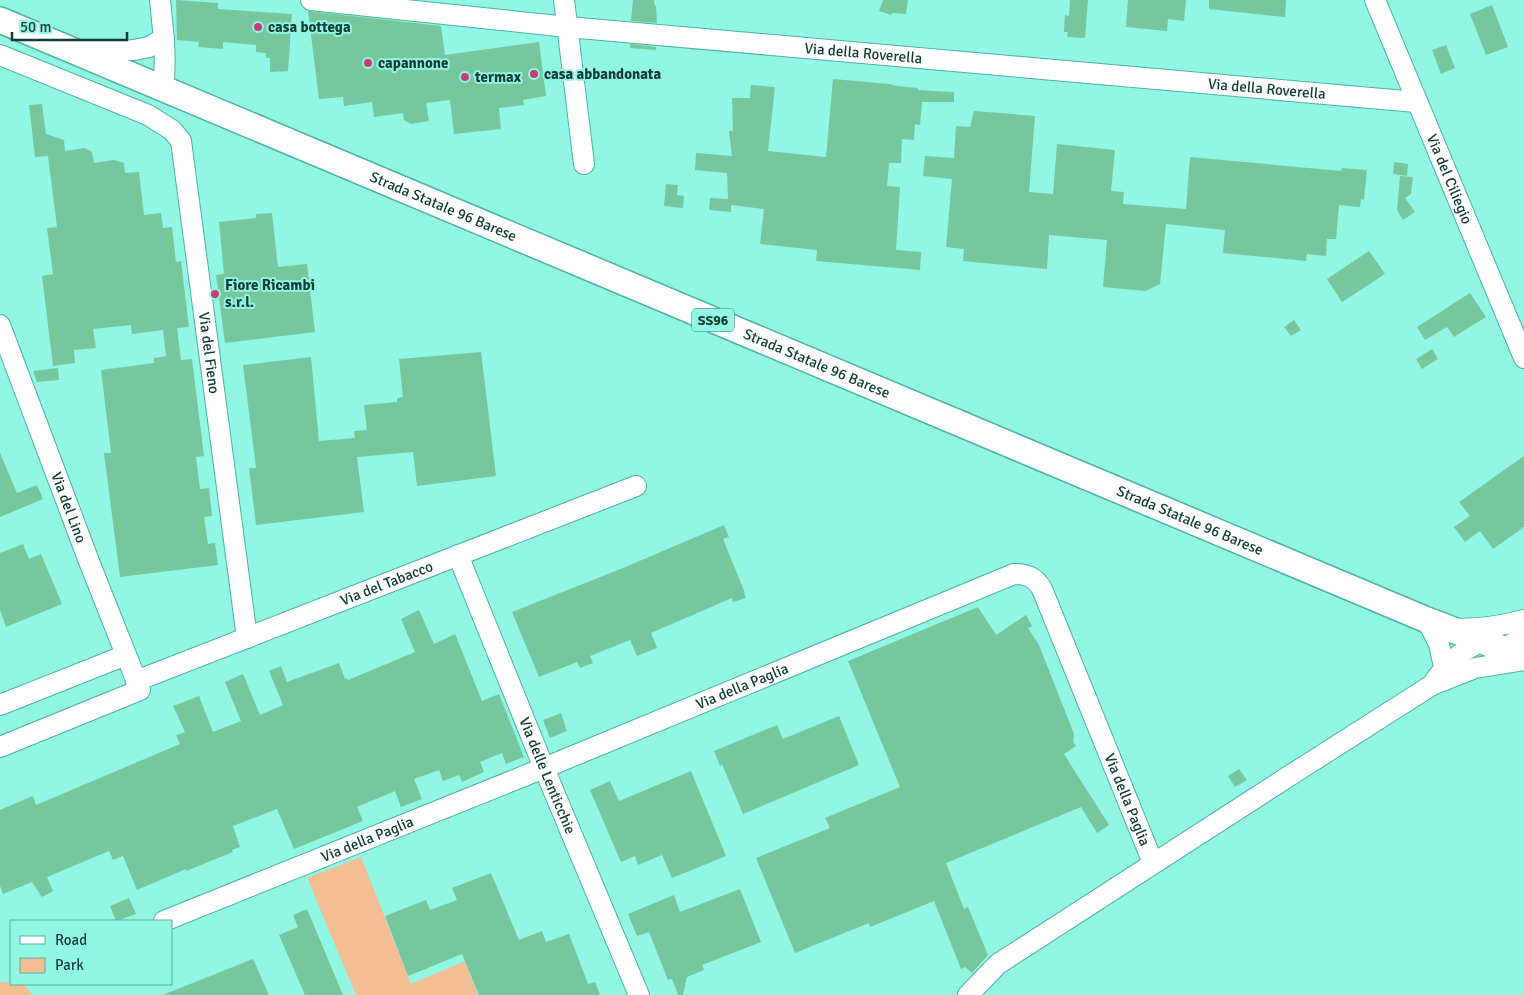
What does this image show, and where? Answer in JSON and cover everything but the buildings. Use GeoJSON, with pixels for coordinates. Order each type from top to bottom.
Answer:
{"type":"FeatureCollection","features":[{"type":"Feature","properties":{"kind":"main road","name":"Strada Statale 96 Barese"},"geometry":{"type":"LineString","coordinates":[[0,20],[1427,620],[1451,629],[1510,645]]}},
{"type":"Feature","properties":{"kind":"street"},"geometry":{"type":"LineString","coordinates":[[160,0],[156,43],[166,68],[163,89]]}},
{"type":"Feature","properties":{"kind":"street","name":"Via della Roverella"},"geometry":{"type":"LineString","coordinates":[[311,0],[568,27],[1416,102]]}},
{"type":"Feature","properties":{"kind":"street"},"geometry":{"type":"LineString","coordinates":[[564,0],[584,164]]}},
{"type":"Feature","properties":{"kind":"street","name":"Via del Ciliegio"},"geometry":{"type":"LineString","coordinates":[[1375,0],[1524,358]]}},
{"type":"Feature","properties":{"kind":"street"},"geometry":{"type":"LineString","coordinates":[[71,51],[118,51],[156,43]]}},
{"type":"Feature","properties":{"kind":"street"},"geometry":{"type":"LineString","coordinates":[[139,79],[141,65],[156,43]]}},
{"type":"Feature","properties":{"kind":"street","name":"Via del Fieno"},"geometry":{"type":"LineString","coordinates":[[0,55],[148,115],[163,123],[178,135],[183,147],[247,638]]}},
{"type":"Feature","properties":{"kind":"street"},"geometry":{"type":"LineString","coordinates":[[92,91],[108,66]]}},
{"type":"Feature","properties":{"kind":"street","name":"Via del Lino"},"geometry":{"type":"LineString","coordinates":[[0,325],[6,359],[138,686]]}},
{"type":"Feature","properties":{"kind":"street","name":"Via del Tabacco"},"geometry":{"type":"LineString","coordinates":[[0,747],[247,638],[636,486]]}},
{"type":"Feature","properties":{"kind":"street","name":"Via delle Lenticchie"},"geometry":{"type":"LineString","coordinates":[[458,555],[639,995]]}},
{"type":"Feature","properties":{"kind":"street","name":"Via della Paglia"},"geometry":{"type":"LineString","coordinates":[[166,920],[544,768],[1014,574],[1024,574],[1032,577],[1042,589],[1153,863]]}},
{"type":"Feature","properties":{"kind":"street"},"geometry":{"type":"LineString","coordinates":[[1427,620],[1439,644],[1444,667]]}},
{"type":"Feature","properties":{"kind":"street"},"geometry":{"type":"LineString","coordinates":[[968,995],[998,964],[1153,863],[1432,685],[1475,668],[1510,645],[1524,620]]}},
{"type":"Feature","properties":{"kind":"street"},"geometry":{"type":"LineString","coordinates":[[1432,685],[1444,667],[1462,651],[1510,645]]}},
{"type":"Feature","properties":{"kind":"street"},"geometry":{"type":"LineString","coordinates":[[1475,668],[1510,645]]}},
{"type":"Feature","properties":{"kind":"street"},"geometry":{"type":"LineString","coordinates":[[0,705],[126,655]]}},
{"type":"Feature","properties":{"kind":"green space"},"geometry":{"type":"Polygon","coordinates":[[[361,857],[411,984],[465,961],[478,995],[356,995],[307,878],[361,857]]]}},
{"type":"Feature","properties":{"kind":"green space"},"geometry":{"type":"Polygon","coordinates":[[[0,982],[10,983],[10,985],[25,985],[32,995],[0,995],[0,982]]]}},
{"type":"Feature","properties":{"kind":"place","name":"casa bottega"},"geometry":{"type":"Point","coordinates":[258,27]}},
{"type":"Feature","properties":{"kind":"place","name":"capannone"},"geometry":{"type":"Point","coordinates":[368,63]}},
{"type":"Feature","properties":{"kind":"place","name":"casa abbandonata"},"geometry":{"type":"Point","coordinates":[534,74]}},
{"type":"Feature","properties":{"kind":"place","name":"termax"},"geometry":{"type":"Point","coordinates":[465,77]}},
{"type":"Feature","properties":{"kind":"place","name":"Fiore Ricambi s.r.l."},"geometry":{"type":"Point","coordinates":[215,294]}}]}
